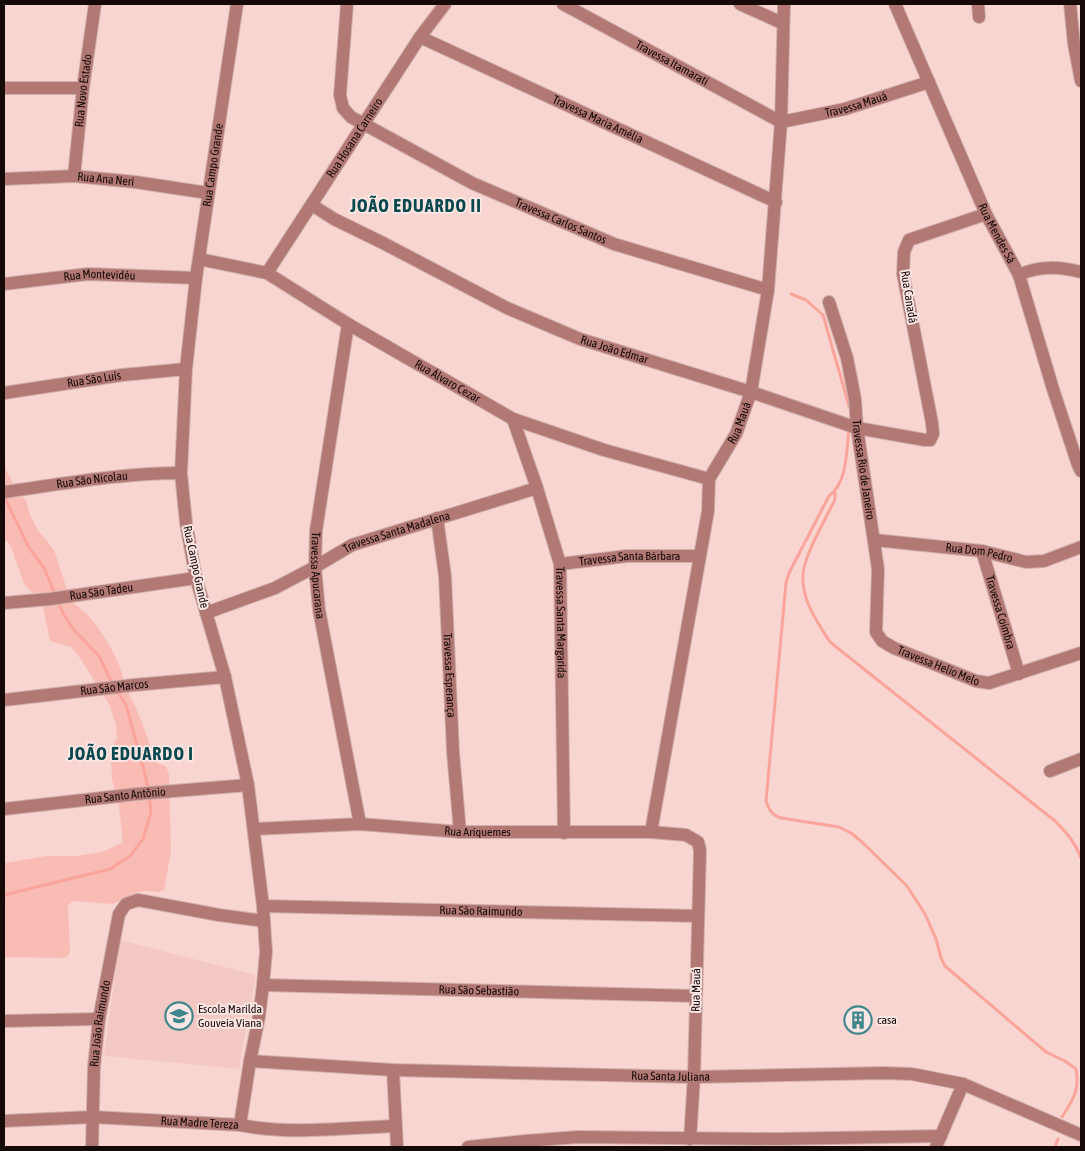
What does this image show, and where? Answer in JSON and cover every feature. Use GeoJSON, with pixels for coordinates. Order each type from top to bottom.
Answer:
{"type":"FeatureCollection","features":[{"type":"Feature","properties":{"kind":"street","name":"Rua Novo Estado"},"geometry":{"type":"LineString","coordinates":[[74,176],[83,88],[95,4]]}},
{"type":"Feature","properties":{"kind":"street","name":"Rua Campo Grande"},"geometry":{"type":"LineString","coordinates":[[237,4],[196,278],[186,369],[181,473],[186,523],[196,578],[225,677],[248,785],[263,906],[266,952],[263,985],[240,1125]]}},
{"type":"Feature","properties":{"kind":"street","name":"Travessa Carlos Santos"},"geometry":{"type":"LineString","coordinates":[[347,4],[340,95],[343,108],[351,117],[472,183],[614,244],[768,290]]}},
{"type":"Feature","properties":{"kind":"street","name":"Rua Hosana Carneiro"},"geometry":{"type":"LineString","coordinates":[[268,273],[420,37],[446,4]]}},
{"type":"Feature","properties":{"kind":"street","name":"Travessa Itamarati"},"geometry":{"type":"LineString","coordinates":[[563,4],[781,122]]}},
{"type":"Feature","properties":{"kind":"street"},"geometry":{"type":"LineString","coordinates":[[740,4],[782,22]]}},
{"type":"Feature","properties":{"kind":"street","name":"Rua Mauá"},"geometry":{"type":"LineString","coordinates":[[651,832],[708,511],[709,479],[736,434],[751,392],[768,290],[781,122],[782,22],[784,4]]}},
{"type":"Feature","properties":{"kind":"street","name":"Rua Mendes Sá"},"geometry":{"type":"LineString","coordinates":[[895,4],[986,214],[1019,275],[1053,389],[1081,471]]}},
{"type":"Feature","properties":{"kind":"street"},"geometry":{"type":"LineString","coordinates":[[1070,4],[1074,44],[1081,81]]}},
{"type":"Feature","properties":{"kind":"street","name":"Travessa Maria Amélia"},"geometry":{"type":"LineString","coordinates":[[420,37],[776,202]]}},
{"type":"Feature","properties":{"kind":"street","name":"Travessa Mauá"},"geometry":{"type":"LineString","coordinates":[[781,122],[845,109],[929,82]]}},
{"type":"Feature","properties":{"kind":"street"},"geometry":{"type":"LineString","coordinates":[[4,88],[83,88]]}},
{"type":"Feature","properties":{"kind":"street","name":"Rua Ana Neri"},"geometry":{"type":"LineString","coordinates":[[4,179],[74,176],[134,182],[208,193]]}},
{"type":"Feature","properties":{"kind":"street","name":"Rua João Edmar"},"geometry":{"type":"LineString","coordinates":[[312,205],[334,219],[507,308],[580,339],[751,392],[857,428],[916,440],[930,440],[933,434]]}},
{"type":"Feature","properties":{"kind":"street","name":"Rua Canadá"},"geometry":{"type":"LineString","coordinates":[[933,434],[904,274],[904,252],[908,240],[986,214]]}},
{"type":"Feature","properties":{"kind":"street","name":"Rua Álvaro Cezar"},"geometry":{"type":"LineString","coordinates":[[199,259],[268,273],[348,324],[513,419],[604,450],[709,479]]}},
{"type":"Feature","properties":{"kind":"street"},"geometry":{"type":"LineString","coordinates":[[1019,275],[1031,269],[1054,267],[1081,272]]}},
{"type":"Feature","properties":{"kind":"street","name":"Rua Montevidéu"},"geometry":{"type":"LineString","coordinates":[[4,284],[88,274],[196,278]]}},
{"type":"Feature","properties":{"kind":"street","name":"Travessa Rio de Janeiro"},"geometry":{"type":"LineString","coordinates":[[829,302],[846,358],[855,399],[857,428],[878,569],[876,632],[882,641]]}},
{"type":"Feature","properties":{"kind":"street","name":"Travessa Apucarana"},"geometry":{"type":"LineString","coordinates":[[348,324],[316,531],[315,567],[319,610],[360,824]]}},
{"type":"Feature","properties":{"kind":"street","name":"Rua São Luís"},"geometry":{"type":"LineString","coordinates":[[4,393],[186,369]]}},
{"type":"Feature","properties":{"kind":"street","name":"Travessa Santa Margarida"},"geometry":{"type":"LineString","coordinates":[[513,419],[537,488],[560,564],[564,833]]}},
{"type":"Feature","properties":{"kind":"street","name":"Rua São Nicolau"},"geometry":{"type":"LineString","coordinates":[[8,492],[152,473],[181,473]]}},
{"type":"Feature","properties":{"kind":"street","name":"Travessa Santa Madalena"},"geometry":{"type":"LineString","coordinates":[[206,613],[275,588],[352,545],[537,488]]}},
{"type":"Feature","properties":{"kind":"street","name":"Travessa Esperança"},"geometry":{"type":"LineString","coordinates":[[437,518],[445,576],[453,752],[460,832]]}},
{"type":"Feature","properties":{"kind":"street","name":"Rua Dom Pedro"},"geometry":{"type":"LineString","coordinates":[[874,540],[982,551],[1026,562],[1044,561],[1081,547]]}},
{"type":"Feature","properties":{"kind":"street","name":"Travessa Coimbra"},"geometry":{"type":"LineString","coordinates":[[982,551],[1019,674]]}},
{"type":"Feature","properties":{"kind":"street","name":"Travessa Santa Bárbara"},"geometry":{"type":"LineString","coordinates":[[560,564],[627,556],[700,556]]}},
{"type":"Feature","properties":{"kind":"street","name":"Rua São Tadeu"},"geometry":{"type":"LineString","coordinates":[[4,603],[50,599],[196,578]]}},
{"type":"Feature","properties":{"kind":"street","name":"Travessa Helio Melo"},"geometry":{"type":"LineString","coordinates":[[882,641],[894,648],[976,681],[989,683],[1081,653]]}},
{"type":"Feature","properties":{"kind":"street","name":"Rua São Marcos"},"geometry":{"type":"LineString","coordinates":[[4,700],[225,677]]}},
{"type":"Feature","properties":{"kind":"street"},"geometry":{"type":"LineString","coordinates":[[1050,771],[1081,759]]}},
{"type":"Feature","properties":{"kind":"street","name":"Rua Santo Antônio"},"geometry":{"type":"LineString","coordinates":[[4,809],[143,793],[248,785]]}},
{"type":"Feature","properties":{"kind":"street","name":"Rua Ariquemes"},"geometry":{"type":"LineString","coordinates":[[254,829],[360,824],[460,832],[651,832],[686,835],[698,842]]}},
{"type":"Feature","properties":{"kind":"street","name":"Rua Mauá"},"geometry":{"type":"LineString","coordinates":[[690,1139],[694,1077],[700,850],[698,842]]}},
{"type":"Feature","properties":{"kind":"street","name":"Rua João Raimundo"},"geometry":{"type":"LineString","coordinates":[[92,1147],[94,1067],[99,1019],[119,914],[126,904],[138,900],[219,915],[264,920]]}},
{"type":"Feature","properties":{"kind":"street","name":"Rua São Raimundo"},"geometry":{"type":"LineString","coordinates":[[263,906],[698,916]]}},
{"type":"Feature","properties":{"kind":"street","name":"Rua São Sebastião"},"geometry":{"type":"LineString","coordinates":[[263,985],[696,996]]}},
{"type":"Feature","properties":{"kind":"street"},"geometry":{"type":"LineString","coordinates":[[4,1021],[99,1019]]}},
{"type":"Feature","properties":{"kind":"street","name":"Rua Santa Juliana"},"geometry":{"type":"LineString","coordinates":[[250,1061],[393,1070],[694,1077],[912,1074],[963,1084],[1081,1135]]}},
{"type":"Feature","properties":{"kind":"street"},"geometry":{"type":"LineString","coordinates":[[393,1070],[397,1147]]}},
{"type":"Feature","properties":{"kind":"street"},"geometry":{"type":"LineString","coordinates":[[468,1147],[525,1141],[578,1142],[690,1139],[776,1143],[938,1142],[963,1084]]}},
{"type":"Feature","properties":{"kind":"street","name":"Rua Madre Tereza"},"geometry":{"type":"LineString","coordinates":[[4,1121],[93,1117],[240,1125],[264,1130],[395,1126]]}},
{"type":"Feature","properties":{"kind":"shaded area"},"geometry":{"type":"Polygon","coordinates":[[[4,452],[6,470],[16,489],[26,501],[38,530],[54,550],[71,602],[91,619],[113,651],[157,763],[166,766],[169,775],[171,851],[164,890],[160,892],[145,891],[135,893],[113,904],[73,901],[68,905],[70,952],[64,958],[4,957],[4,863],[47,856],[76,856],[102,852],[122,843],[118,800],[112,780],[111,759],[113,745],[117,739],[116,725],[110,706],[80,658],[71,647],[50,641],[42,602],[24,584],[11,547],[4,540],[4,452]]]}},
{"type":"Feature","properties":{"kind":"shaded area","name":"Escola Marilda Gouveia Viana"},"geometry":{"type":"Polygon","coordinates":[[[120,940],[256,975],[239,1069],[104,1056],[120,940]]]}},
{"type":"Feature","properties":{"kind":"waterway"},"geometry":{"type":"LineString","coordinates":[[791,294],[806,300],[823,315],[849,406]]}},
{"type":"Feature","properties":{"kind":"waterway"},"geometry":{"type":"LineString","coordinates":[[849,430],[845,466],[840,483],[829,496],[789,573],[786,583],[766,801],[771,812],[781,818],[839,827],[851,833],[907,886],[925,914],[945,966],[1046,1052],[1065,1061],[1076,1069],[1076,1089],[1062,1117]]}},
{"type":"Feature","properties":{"kind":"waterway"},"geometry":{"type":"LineString","coordinates":[[835,493],[835,499],[816,536],[803,574],[807,601],[830,642],[1055,821],[1070,838],[1081,858]]}},
{"type":"Feature","properties":{"kind":"waterway"},"geometry":{"type":"LineString","coordinates":[[4,496],[28,546],[44,568],[55,594]]}},
{"type":"Feature","properties":{"kind":"waterway"},"geometry":{"type":"LineString","coordinates":[[58,602],[73,629],[99,656],[112,683]]}},
{"type":"Feature","properties":{"kind":"waterway"},"geometry":{"type":"LineString","coordinates":[[117,691],[126,705],[148,789]]}},
{"type":"Feature","properties":{"kind":"waterway"},"geometry":{"type":"LineString","coordinates":[[4,895],[110,869],[130,856],[143,839],[151,812],[149,795]]}},
{"type":"Feature","properties":{"kind":"waterway"},"geometry":{"type":"LineString","coordinates":[[1055,1147],[1058,1139]]}},
{"type":"Feature","properties":{"kind":"place","name":"Escola Marilda Gouveia Viana"},"geometry":{"type":"Point","coordinates":[179,1016]}},
{"type":"Feature","properties":{"kind":"place","name":"casa"},"geometry":{"type":"Point","coordinates":[858,1020]}},
{"type":"Feature","properties":{"kind":"district","name":"JOÃO EDUARDO II"},"geometry":{"type":"Point","coordinates":[416,206]}},
{"type":"Feature","properties":{"kind":"district","name":"JOÃO EDUARDO I"},"geometry":{"type":"Point","coordinates":[131,754]}}]}
